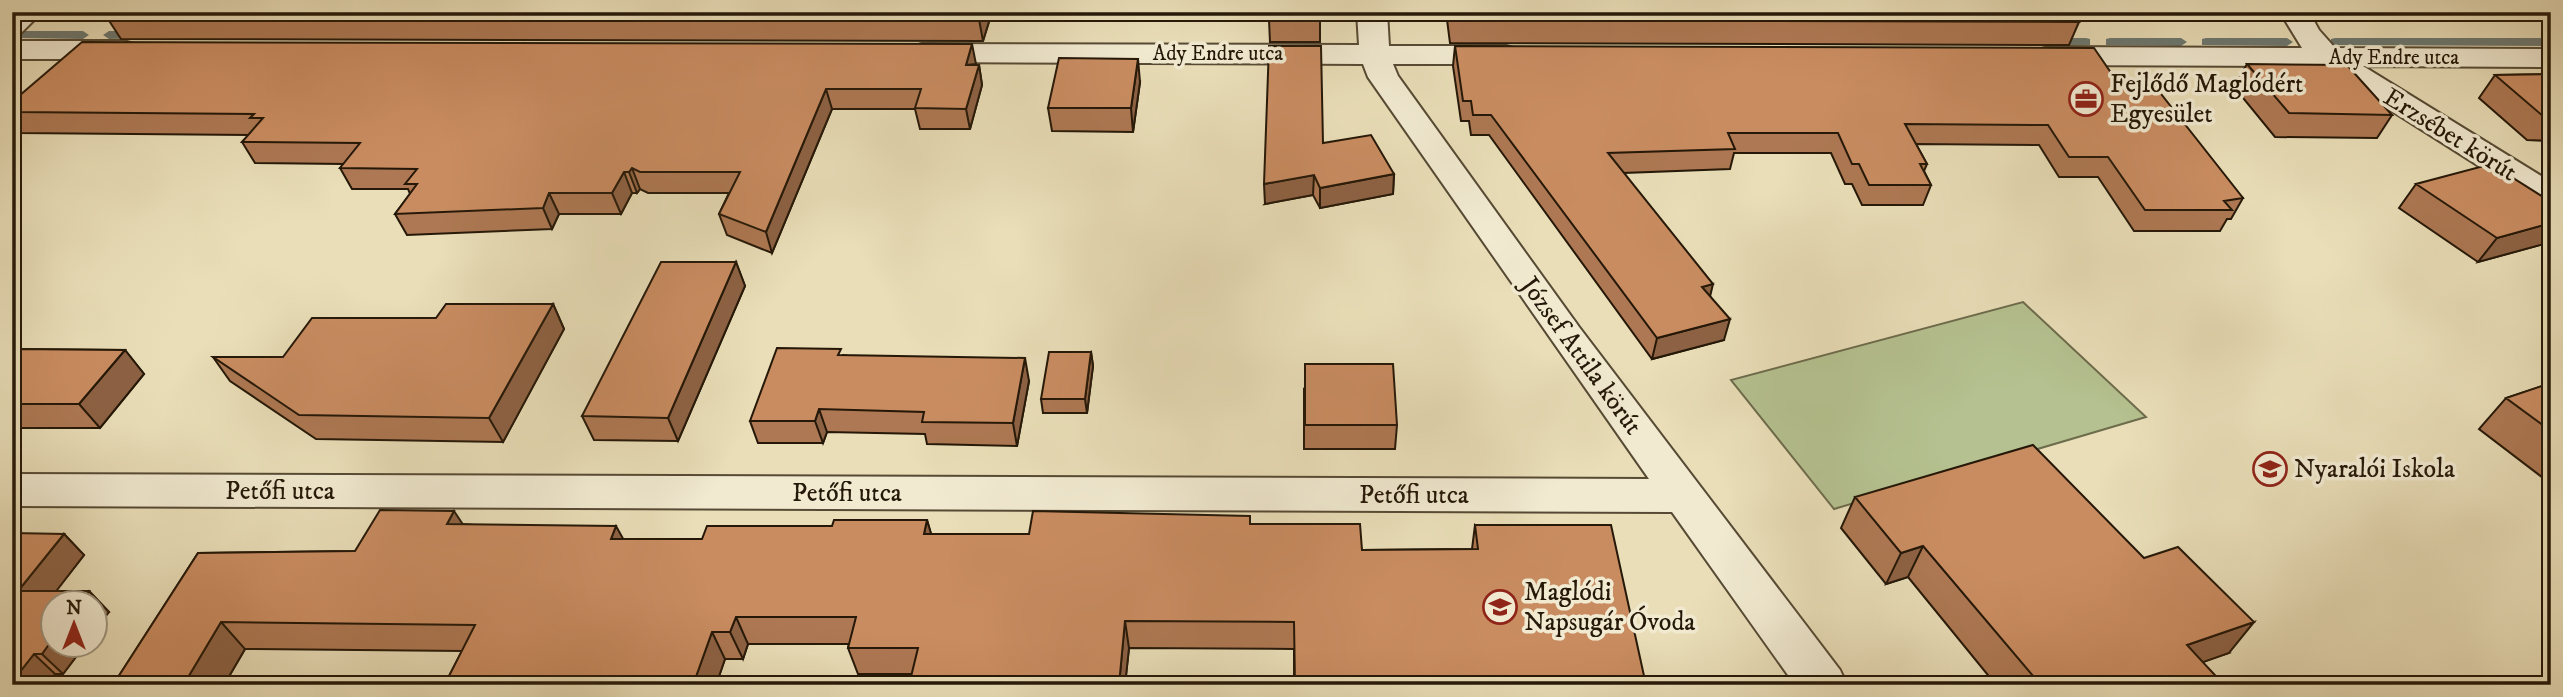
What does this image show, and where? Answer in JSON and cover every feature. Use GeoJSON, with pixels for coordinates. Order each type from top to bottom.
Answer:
{"type":"FeatureCollection","features":[{"type":"Feature","properties":{"kind":"street"},"geometry":{"type":"LineString","coordinates":[[12,26],[28,12]]}},
{"type":"Feature","properties":{"kind":"street","name":"József Attila körút"},"geometry":{"type":"LineString","coordinates":[[1372,12],[1375,55],[1383,77],[1683,496],[1823,685]]}},
{"type":"Feature","properties":{"kind":"street","name":"Erzsébet körút"},"geometry":{"type":"LineString","coordinates":[[2294,12],[2306,34],[2327,57],[2551,197]]}},
{"type":"Feature","properties":{"kind":"street"},"geometry":{"type":"LineString","coordinates":[[12,50],[151,50]]}},
{"type":"Feature","properties":{"kind":"street","name":"Ady Endre utca"},"geometry":{"type":"LineString","coordinates":[[900,53],[1539,55]]}},
{"type":"Feature","properties":{"kind":"street","name":"Ady Endre utca"},"geometry":{"type":"LineString","coordinates":[[2023,56],[2551,58]]}},
{"type":"Feature","properties":{"kind":"street","name":"Petőfi utca"},"geometry":{"type":"LineString","coordinates":[[12,490],[1683,496]]}},
{"type":"Feature","properties":{"kind":"green space"},"geometry":{"type":"Polygon","coordinates":[[[2023,302],[2146,417],[1834,509],[1731,380],[2023,302]]]}},
{"type":"Feature","properties":{"kind":"building"},"geometry":{"type":"Polygon","coordinates":[[[111,12],[981,12],[979,19],[106,16],[111,12]]]}},
{"type":"Feature","properties":{"kind":"building"},"geometry":{"type":"Polygon","coordinates":[[[1270,12],[1320,12],[1320,20],[1269,19],[1270,12]]]}},
{"type":"Feature","properties":{"kind":"building"},"geometry":{"type":"Polygon","coordinates":[[[1451,12],[2072,12],[2079,22],[1452,20],[1451,12]]]}},
{"type":"Feature","properties":{"kind":"building"},"geometry":{"type":"Polygon","coordinates":[[[82,42],[972,44],[966,65],[979,65],[966,109],[915,108],[921,89],[826,89],[766,232],[719,214],[740,172],[640,172],[632,168],[629,172],[624,172],[612,193],[549,193],[543,208],[395,214],[417,184],[405,184],[417,169],[340,168],[360,143],[242,142],[263,118],[250,118],[254,114],[12,112],[12,102],[82,42]]]}},
{"type":"Feature","properties":{"kind":"building"},"geometry":{"type":"Polygon","coordinates":[[[1269,46],[1321,46],[1323,143],[1371,135],[1394,174],[1320,188],[1314,175],[1264,184],[1269,46]]]}},
{"type":"Feature","properties":{"kind":"building"},"geometry":{"type":"Polygon","coordinates":[[[1455,46],[2094,48],[2116,80],[2150,80],[2243,198],[2224,201],[2232,210],[2145,210],[2108,157],[2069,157],[2048,125],[1905,124],[1927,164],[1920,164],[1931,185],[1869,185],[1859,164],[1852,164],[1838,133],[1728,133],[1735,149],[1608,153],[1713,284],[1702,287],[1730,319],[1657,338],[1491,115],[1473,115],[1471,101],[1463,101],[1455,46]]]}},
{"type":"Feature","properties":{"kind":"building"},"geometry":{"type":"Polygon","coordinates":[[[1059,58],[1138,59],[1131,108],[1048,108],[1059,58]]]}},
{"type":"Feature","properties":{"kind":"building"},"geometry":{"type":"Polygon","coordinates":[[[2247,64],[2347,65],[2392,115],[2289,113],[2247,64]]]}},
{"type":"Feature","properties":{"kind":"building"},"geometry":{"type":"Polygon","coordinates":[[[2551,74],[2551,117],[2544,117],[2495,75],[2551,74]]]}},
{"type":"Feature","properties":{"kind":"building"},"geometry":{"type":"Polygon","coordinates":[[[2491,164],[2551,202],[2551,223],[2497,238],[2416,184],[2491,164]]]}},
{"type":"Feature","properties":{"kind":"building"},"geometry":{"type":"Polygon","coordinates":[[[661,262],[736,262],[668,418],[582,416],[661,262]]]}},
{"type":"Feature","properties":{"kind":"building"},"geometry":{"type":"Polygon","coordinates":[[[446,304],[553,304],[489,418],[299,415],[213,357],[283,357],[312,318],[436,318],[446,304]]]}},
{"type":"Feature","properties":{"kind":"building"},"geometry":{"type":"Polygon","coordinates":[[[777,348],[841,349],[838,355],[1025,358],[1013,423],[922,422],[924,412],[819,409],[815,421],[750,421],[777,348]]]}},
{"type":"Feature","properties":{"kind":"building"},"geometry":{"type":"Polygon","coordinates":[[[12,349],[125,350],[79,404],[12,404],[12,349]]]}},
{"type":"Feature","properties":{"kind":"building"},"geometry":{"type":"Polygon","coordinates":[[[1049,352],[1091,352],[1085,399],[1041,399],[1049,352]]]}},
{"type":"Feature","properties":{"kind":"building"},"geometry":{"type":"Polygon","coordinates":[[[1305,364],[1393,364],[1397,425],[1305,425],[1305,364]]]}},
{"type":"Feature","properties":{"kind":"building"},"geometry":{"type":"Polygon","coordinates":[[[2551,383],[2551,431],[2506,398],[2551,383]]]}},
{"type":"Feature","properties":{"kind":"building"},"geometry":{"type":"Polygon","coordinates":[[[2033,445],[2144,558],[2178,547],[2254,622],[2187,645],[2224,685],[2012,685],[2034,677],[1923,546],[1901,553],[1855,497],[2033,445]]]}},
{"type":"Feature","properties":{"kind":"building"},"geometry":{"type":"Polygon","coordinates":[[[380,510],[454,511],[447,524],[616,526],[611,539],[702,539],[707,526],[832,526],[834,520],[927,520],[924,534],[1029,534],[1033,511],[1250,516],[1250,524],[1360,524],[1362,550],[1478,549],[1475,525],[1611,525],[1646,685],[1295,685],[1294,622],[1125,621],[1119,685],[909,685],[918,648],[848,648],[856,617],[736,617],[730,632],[712,632],[693,685],[447,680],[475,625],[221,622],[184,684],[113,685],[198,553],[355,551],[380,510]]]}},
{"type":"Feature","properties":{"kind":"building"},"geometry":{"type":"Polygon","coordinates":[[[12,533],[64,534],[18,591],[38,591],[38,654],[34,654],[12,682],[12,533]]]}},
{"type":"Feature","properties":{"kind":"waterway"},"geometry":{"type":"LineString","coordinates":[[24,35],[83,35]]}},
{"type":"Feature","properties":{"kind":"waterway"},"geometry":{"type":"LineString","coordinates":[[109,35],[140,35]]}},
{"type":"Feature","properties":{"kind":"waterway"},"geometry":{"type":"LineString","coordinates":[[2050,42],[2086,42]]}},
{"type":"Feature","properties":{"kind":"waterway"},"geometry":{"type":"LineString","coordinates":[[2110,42],[2181,42]]}},
{"type":"Feature","properties":{"kind":"waterway"},"geometry":{"type":"LineString","coordinates":[[2206,42],[2287,42]]}},
{"type":"Feature","properties":{"kind":"waterway"},"geometry":{"type":"LineString","coordinates":[[2335,42],[2551,42]]}},
{"type":"Feature","properties":{"kind":"place","name":"Fejlődő Maglódért Egyesület"},"geometry":{"type":"Point","coordinates":[2086,99]}},
{"type":"Feature","properties":{"kind":"place","name":"Nyaralói Iskola"},"geometry":{"type":"Point","coordinates":[2270,469]}},
{"type":"Feature","properties":{"kind":"place","name":"Maglódi Napsugár Óvoda"},"geometry":{"type":"Point","coordinates":[1500,607]}}]}
